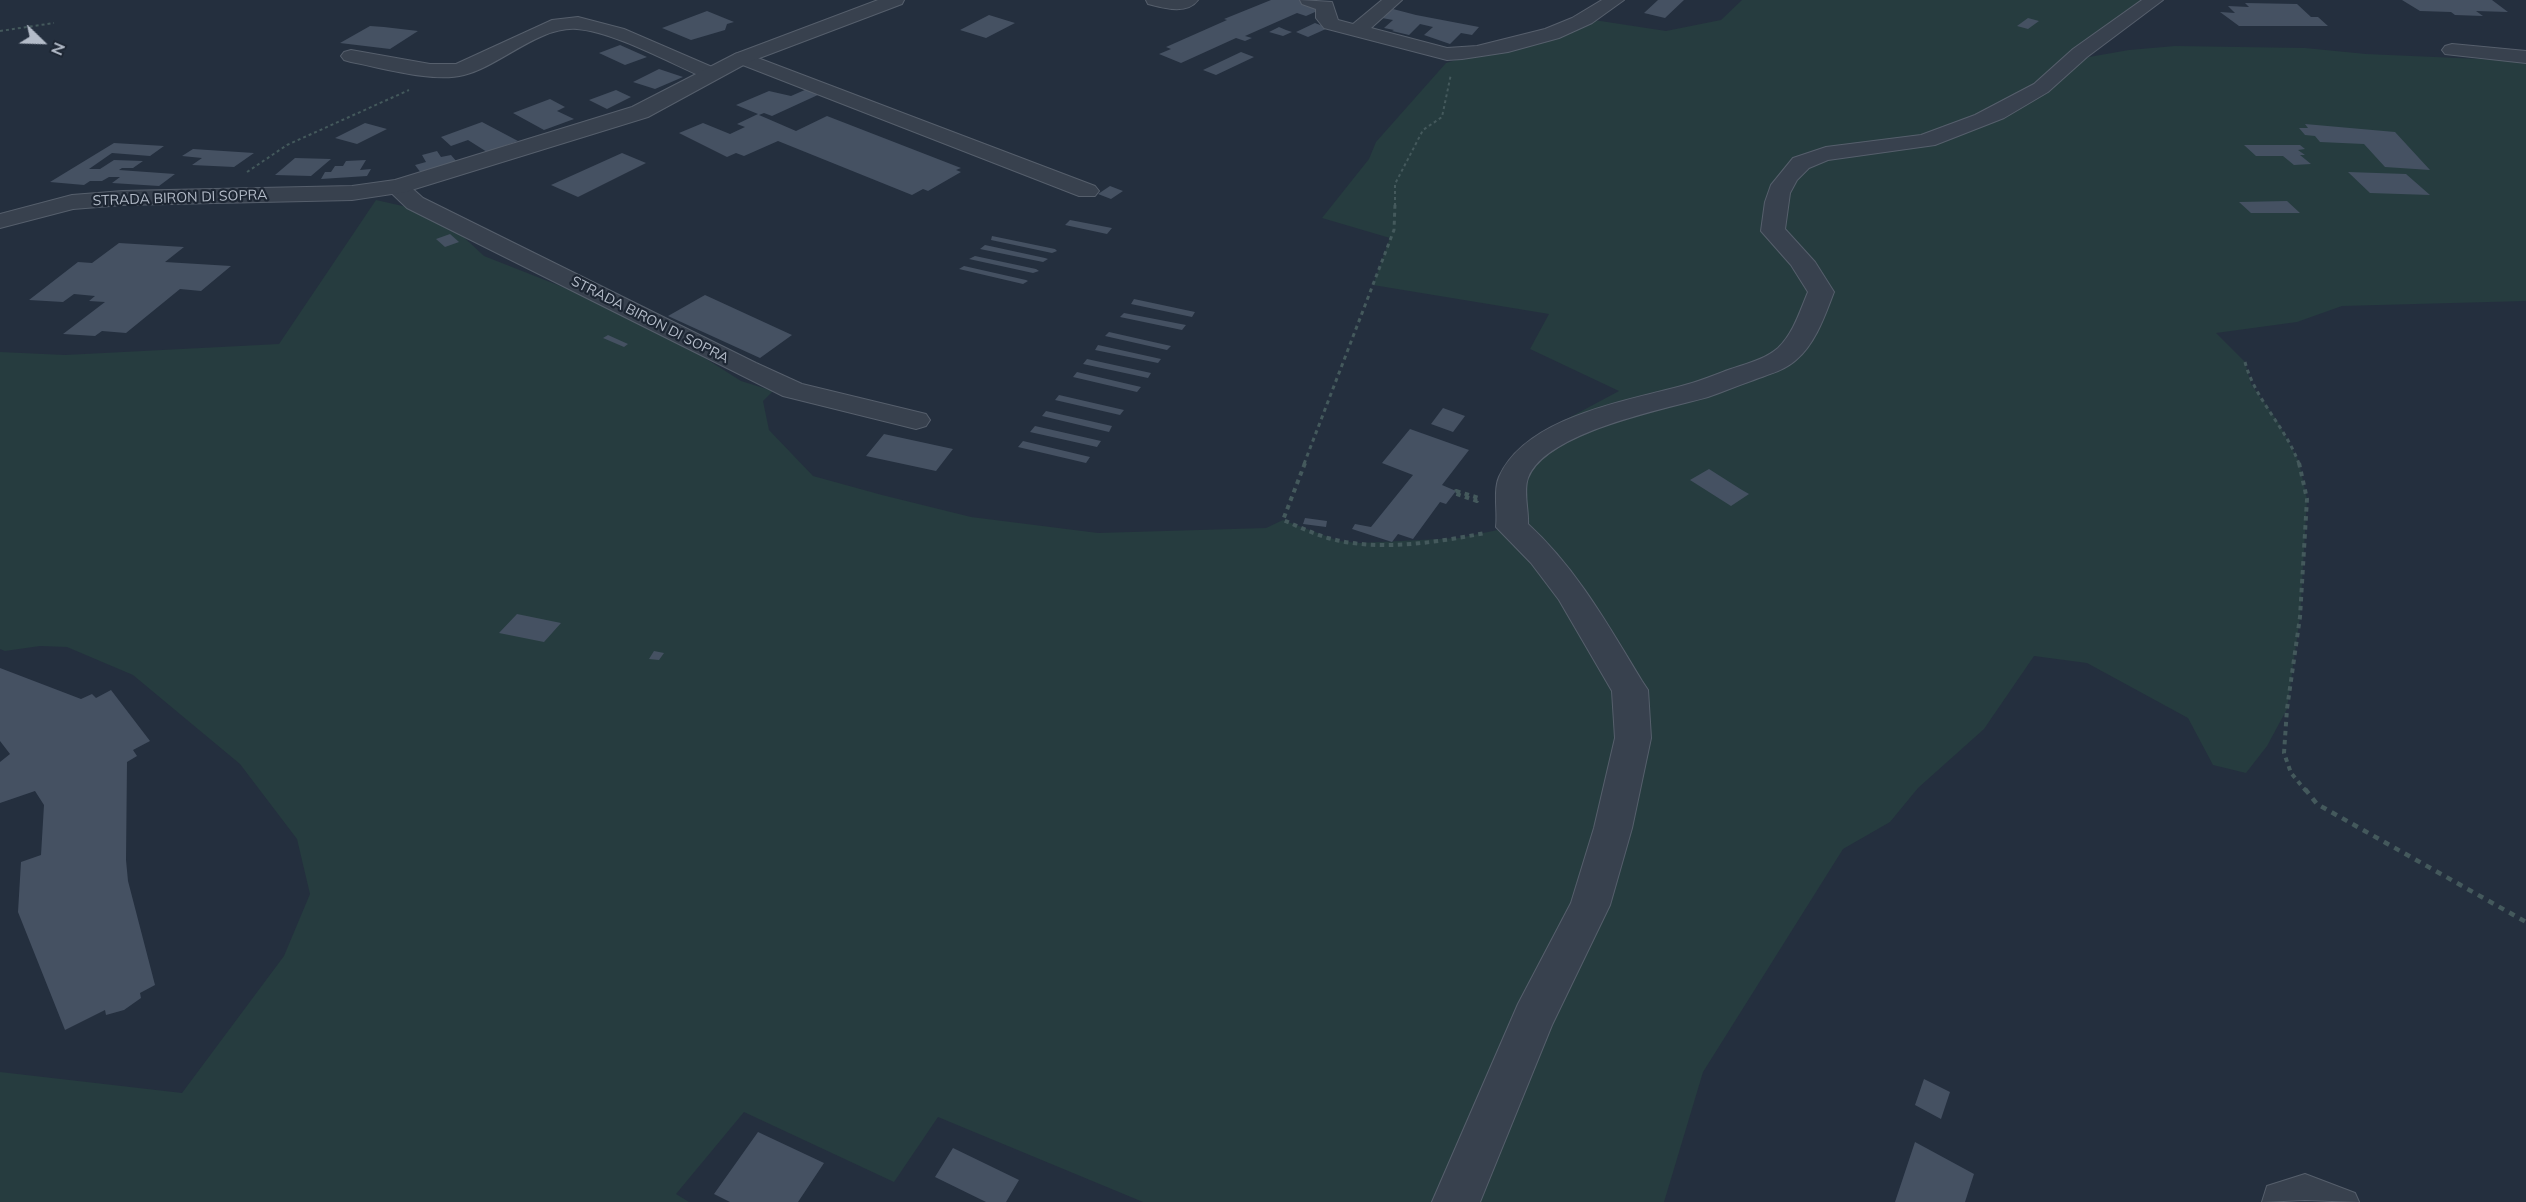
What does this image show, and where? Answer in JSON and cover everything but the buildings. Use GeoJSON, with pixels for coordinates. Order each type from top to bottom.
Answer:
{"type":"FeatureCollection","features":[{"type":"Feature","properties":{"kind":"street","name":"STRADA BIRON DI SOPRA"},"geometry":{"type":"LineString","coordinates":[[0,221],[72,202],[123,198],[352,193],[397,186],[478,164],[640,112],[684,91],[742,58],[895,0]]}},
{"type":"Feature","properties":{"kind":"street"},"geometry":{"type":"LineString","coordinates":[[1155,0],[1170,4],[1189,0]]}},
{"type":"Feature","properties":{"kind":"street"},"geometry":{"type":"LineString","coordinates":[[1309,0],[1325,6],[1326,18],[1331,24],[1447,54],[1462,54],[1529,40],[1568,28],[1615,0]]}},
{"type":"Feature","properties":{"kind":"street"},"geometry":{"type":"LineString","coordinates":[[1357,30],[1393,0]]}},
{"type":"Feature","properties":{"kind":"street"},"geometry":{"type":"LineString","coordinates":[[1456,1202],[1533,1018],[1590,905],[1613,828],[1633,738],[1630,690],[1571,592],[1542,555],[1512,527],[1515,511],[1511,480],[1523,462],[1541,445],[1609,413],[1696,391],[1761,368],[1790,352],[1809,321],[1821,292],[1815,279],[1793,250],[1773,231],[1775,197],[1788,175],[1803,161],[1830,154],[1926,141],[1989,116],[2037,92],[2080,52],[2122,25],[2154,0]]}},
{"type":"Feature","properties":{"kind":"street"},"geometry":{"type":"LineString","coordinates":[[351,56],[430,70],[460,70],[531,35],[559,24],[578,23],[617,33],[712,74]]}},
{"type":"Feature","properties":{"kind":"street"},"geometry":{"type":"LineString","coordinates":[[2452,51],[2526,57]]}},
{"type":"Feature","properties":{"kind":"street"},"geometry":{"type":"LineString","coordinates":[[742,58],[1087,191]]}},
{"type":"Feature","properties":{"kind":"street","name":"STRADA BIRON DI SOPRA"},"geometry":{"type":"LineString","coordinates":[[397,186],[415,203],[746,369],[794,390],[916,420]]}},
{"type":"Feature","properties":{"kind":"lane"},"geometry":{"type":"LineString","coordinates":[[2275,1202],[2276,1195],[2306,1187],[2346,1202]]}},
{"type":"Feature","properties":{"kind":"path"},"geometry":{"type":"LineString","coordinates":[[0,31],[54,23]]}},
{"type":"Feature","properties":{"kind":"path"},"geometry":{"type":"LineString","coordinates":[[1447,54],[1454,61],[1443,117],[1423,130],[1395,184],[1394,230],[1283,520],[1339,541],[1360,543],[1459,538],[1512,527]]}},
{"type":"Feature","properties":{"kind":"path"},"geometry":{"type":"LineString","coordinates":[[210,197],[287,145],[416,87]]}},
{"type":"Feature","properties":{"kind":"path"},"geometry":{"type":"LineString","coordinates":[[2245,362],[2251,384],[2278,422],[2300,462],[2307,499],[2300,617],[2287,709],[2284,753],[2291,773],[2317,804],[2526,922]]}},
{"type":"Feature","properties":{"kind":"path"},"geometry":{"type":"LineString","coordinates":[[1456,490],[1479,498],[1477,501],[1454,493],[1456,490]]}},
{"type":"Feature","properties":{"kind":"green space"},"geometry":{"type":"Polygon","coordinates":[[[1742,0],[2154,0],[2072,60],[2129,50],[2175,46],[2305,48],[2366,54],[2526,61],[2526,301],[2342,306],[2297,322],[2216,333],[2245,362],[2251,384],[2278,422],[2299,462],[2307,499],[2300,617],[2287,709],[2267,746],[2246,773],[2213,765],[2188,718],[2087,663],[2034,656],[1984,729],[1918,788],[1890,822],[1843,849],[1703,1072],[1664,1202],[1143,1202],[938,1117],[894,1182],[744,1112],[676,1194],[689,1202],[0,1202],[0,1072],[182,1093],[284,956],[310,894],[297,839],[240,764],[133,675],[67,647],[40,646],[5,651],[0,649],[0,352],[65,355],[279,344],[376,200],[416,209],[455,229],[484,256],[578,293],[675,339],[741,381],[773,391],[763,401],[769,430],[813,476],[971,517],[1098,533],[1266,528],[1283,520],[1339,541],[1360,543],[1459,538],[1512,527],[1520,467],[1535,436],[1619,391],[1530,349],[1549,314],[1373,285],[1390,238],[1322,218],[1369,159],[1376,142],[1446,63],[1594,20],[1666,31],[1721,20],[1742,0]]]}}]}
